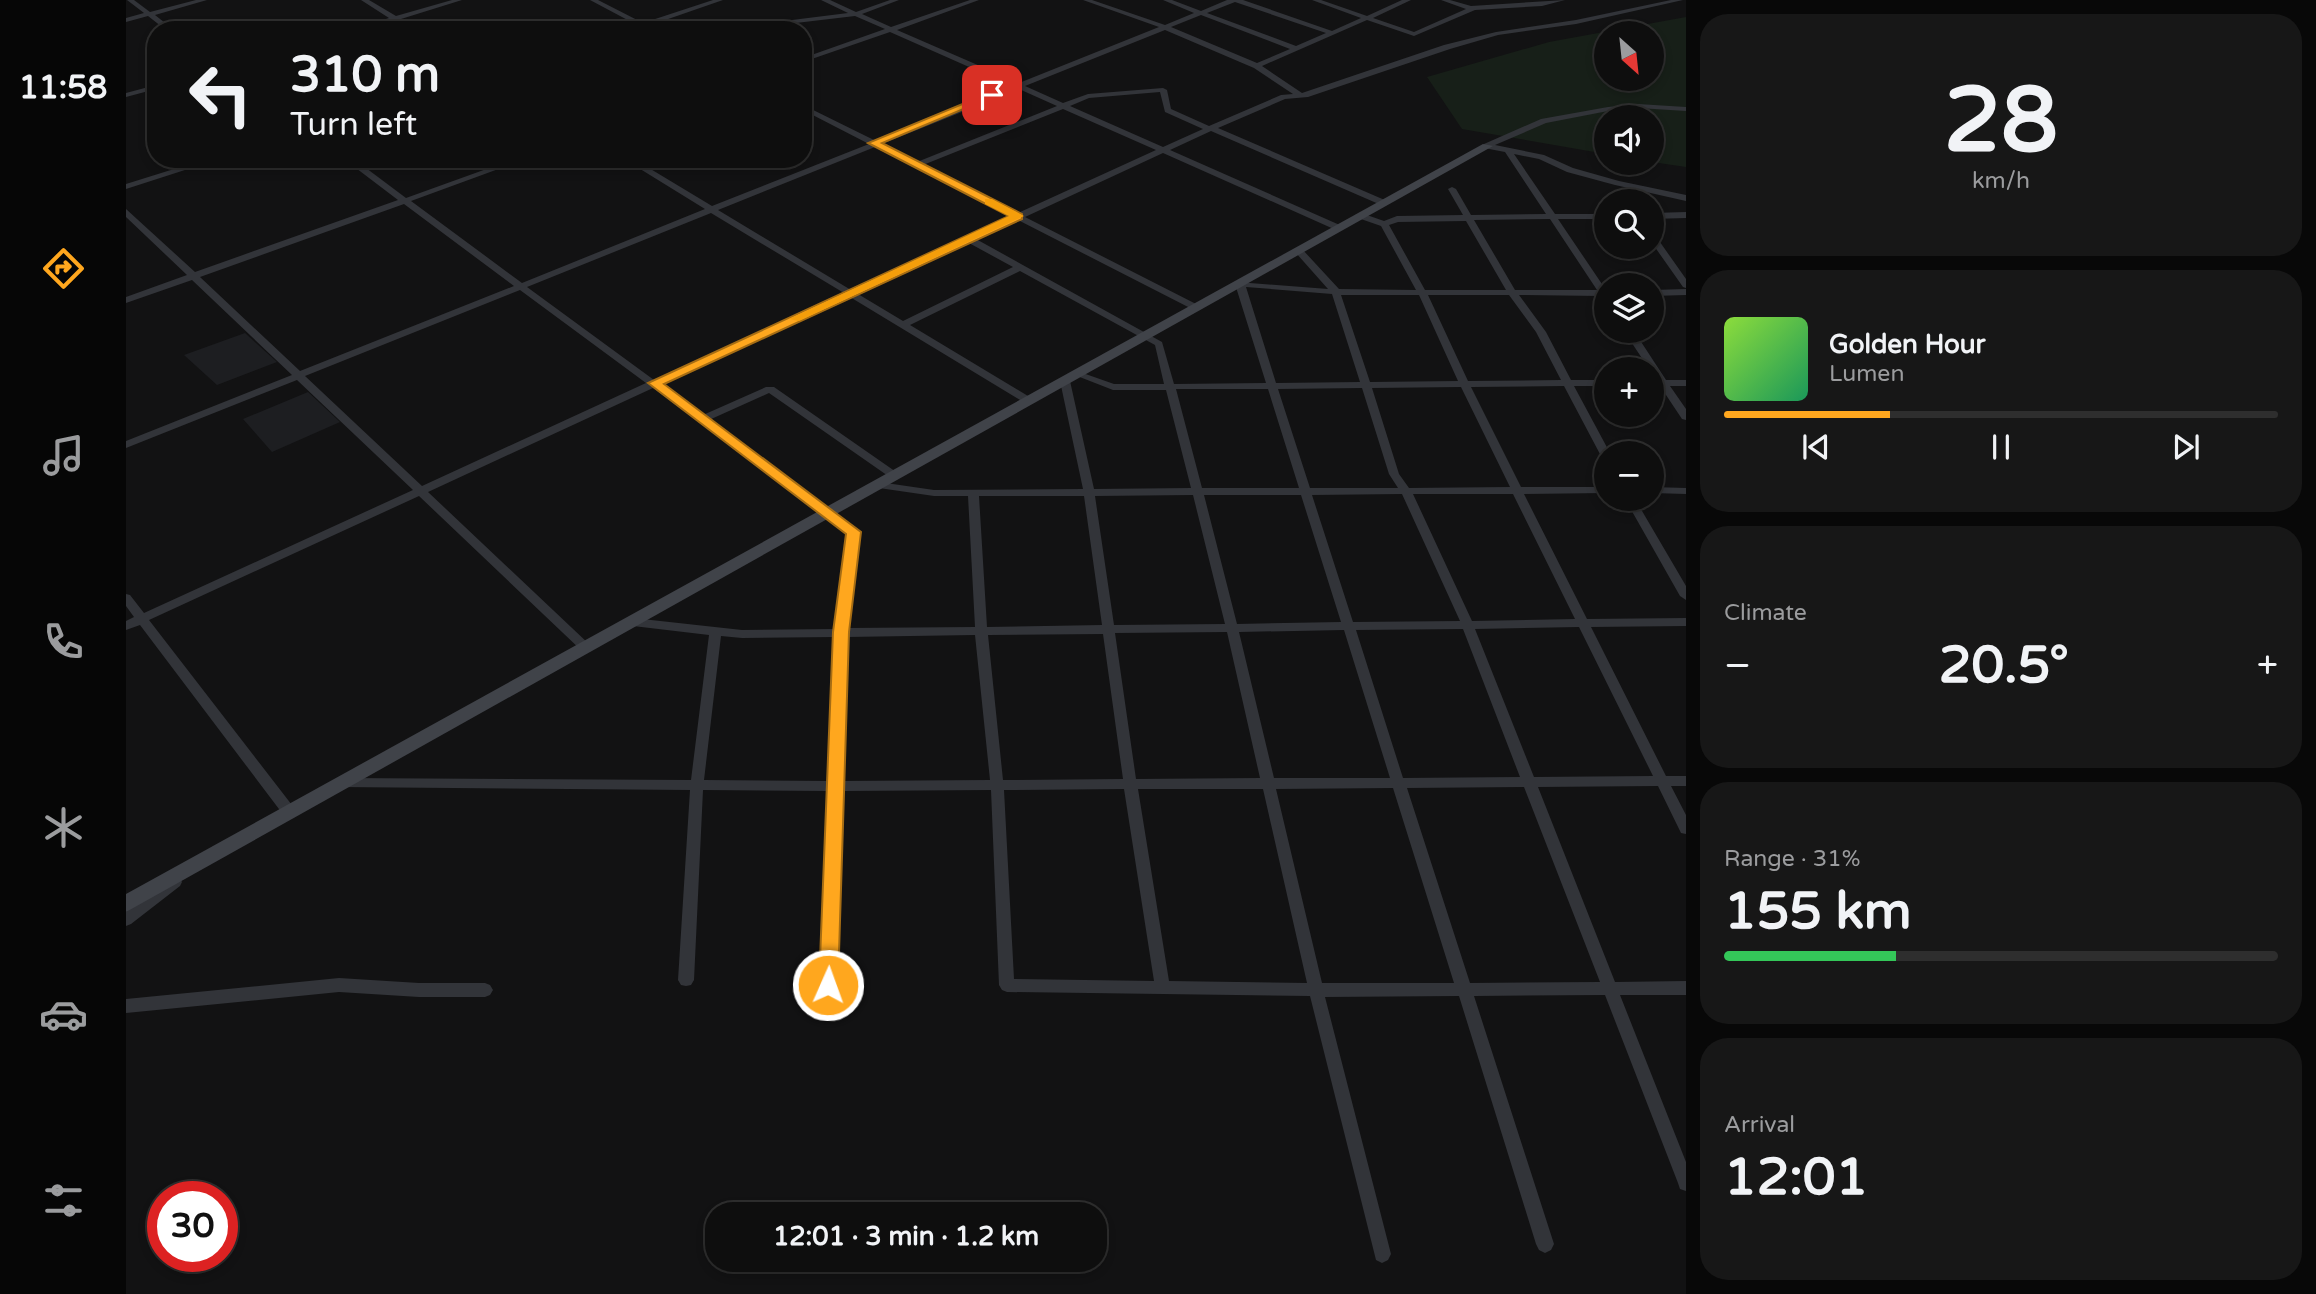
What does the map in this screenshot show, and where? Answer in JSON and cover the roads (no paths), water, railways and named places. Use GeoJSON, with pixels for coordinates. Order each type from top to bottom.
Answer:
{"type":"FeatureCollection","features":[{"type":"Feature","properties":{"kind":"street"},"geometry":{"type":"LineString","coordinates":[[130,0],[159,21]]}},
{"type":"Feature","properties":{"kind":"street"},"geometry":{"type":"LineString","coordinates":[[126,20],[204,0]]}},
{"type":"Feature","properties":{"kind":"street"},"geometry":{"type":"LineString","coordinates":[[364,0],[400,21]]}},
{"type":"Feature","properties":{"kind":"street"},"geometry":{"type":"LineString","coordinates":[[385,21],[459,0]]}},
{"type":"Feature","properties":{"kind":"street"},"geometry":{"type":"LineString","coordinates":[[593,0],[635,21]]}},
{"type":"Feature","properties":{"kind":"street"},"geometry":{"type":"LineString","coordinates":[[655,21],[720,0]]}},
{"type":"Feature","properties":{"kind":"street"},"geometry":{"type":"LineString","coordinates":[[824,0],[1339,228]]}},
{"type":"Feature","properties":{"kind":"street"},"geometry":{"type":"LineString","coordinates":[[795,21],[856,14],[896,0]]}},
{"type":"Feature","properties":{"kind":"street"},"geometry":{"type":"LineString","coordinates":[[812,57],[976,0]]}},
{"type":"Feature","properties":{"kind":"street"},"geometry":{"type":"LineString","coordinates":[[1086,0],[1164,27],[1257,66],[1300,95]]}},
{"type":"Feature","properties":{"kind":"street"},"geometry":{"type":"LineString","coordinates":[[1166,0],[1296,49]]}},
{"type":"Feature","properties":{"kind":"street"},"geometry":{"type":"LineString","coordinates":[[812,168],[1235,0],[1332,33]]}},
{"type":"Feature","properties":{"kind":"street"},"geometry":{"type":"LineString","coordinates":[[1315,0],[1414,34],[1484,5],[1536,5],[1562,0]]}},
{"type":"Feature","properties":{"kind":"street"},"geometry":{"type":"LineString","coordinates":[[1388,0],[1399,4]]}},
{"type":"Feature","properties":{"kind":"street"},"geometry":{"type":"LineString","coordinates":[[1257,66],[1408,0]]}},
{"type":"Feature","properties":{"kind":"street"},"geometry":{"type":"LineString","coordinates":[[1444,0],[1474,8]]}},
{"type":"Feature","properties":{"kind":"street"},"geometry":{"type":"LineString","coordinates":[[126,626],[1283,97],[1300,95],[1498,33],[1576,22],[1680,0]]}},
{"type":"Feature","properties":{"kind":"street"},"geometry":{"type":"LineString","coordinates":[[126,95],[147,89]]}},
{"type":"Feature","properties":{"kind":"street"},"geometry":{"type":"LineString","coordinates":[[917,165],[1087,96],[1163,90],[1167,110],[1384,203]]}},
{"type":"Feature","properties":{"kind":"street"},"geometry":{"type":"LineString","coordinates":[[126,904],[1487,146],[1544,121],[1608,109],[1638,106],[1686,109]]}},
{"type":"Feature","properties":{"kind":"street"},"geometry":{"type":"LineString","coordinates":[[812,112],[1197,307]]}},
{"type":"Feature","properties":{"kind":"street"},"geometry":{"type":"LineString","coordinates":[[1487,146],[1541,156],[1570,170],[1686,198]]}},
{"type":"Feature","properties":{"kind":"street"},"geometry":{"type":"LineString","coordinates":[[1510,152],[1594,276]]}},
{"type":"Feature","properties":{"kind":"street"},"geometry":{"type":"LineString","coordinates":[[126,187],[186,168]]}},
{"type":"Feature","properties":{"kind":"street"},"geometry":{"type":"LineString","coordinates":[[360,168],[854,532],[841,632],[828,985]]}},
{"type":"Feature","properties":{"kind":"street"},"geometry":{"type":"LineString","coordinates":[[126,300],[497,168]]}},
{"type":"Feature","properties":{"kind":"street"},"geometry":{"type":"LineString","coordinates":[[643,168],[1029,401]]}},
{"type":"Feature","properties":{"kind":"street"},"geometry":{"type":"LineString","coordinates":[[126,444],[811,168]]}},
{"type":"Feature","properties":{"kind":"street"},"geometry":{"type":"LineString","coordinates":[[1452,188],[1512,293],[1541,332],[1598,441]]}},
{"type":"Feature","properties":{"kind":"street"},"geometry":{"type":"LineString","coordinates":[[126,212],[586,648]]}},
{"type":"Feature","properties":{"kind":"street"},"geometry":{"type":"LineString","coordinates":[[1664,216],[1686,215]]}},
{"type":"Feature","properties":{"kind":"street"},"geometry":{"type":"LineString","coordinates":[[1361,216],[1384,224],[1397,219],[1594,216]]}},
{"type":"Feature","properties":{"kind":"street"},"geometry":{"type":"LineString","coordinates":[[1384,224],[1422,292],[1464,384],[1686,828]]}},
{"type":"Feature","properties":{"kind":"street"},"geometry":{"type":"LineString","coordinates":[[969,239],[1159,344],[1232,626],[1316,990],[1382,1254]]}},
{"type":"Feature","properties":{"kind":"street"},"geometry":{"type":"LineString","coordinates":[[1299,251],[1336,292],[1394,474],[1406,491],[1467,623],[1686,1183]]}},
{"type":"Feature","properties":{"kind":"street"},"geometry":{"type":"LineString","coordinates":[[1664,254],[1686,285]]}},
{"type":"Feature","properties":{"kind":"street"},"geometry":{"type":"LineString","coordinates":[[902,325],[1020,267]]}},
{"type":"Feature","properties":{"kind":"street"},"geometry":{"type":"LineString","coordinates":[[1240,284],[1336,292],[1594,294]]}},
{"type":"Feature","properties":{"kind":"street"},"geometry":{"type":"LineString","coordinates":[[1240,284],[1545,1244]]}},
{"type":"Feature","properties":{"kind":"street"},"geometry":{"type":"LineString","coordinates":[[1664,293],[1686,292]]}},
{"type":"Feature","properties":{"kind":"street"},"geometry":{"type":"LineString","coordinates":[[1071,378],[1113,387],[1594,383]]}},
{"type":"Feature","properties":{"kind":"street"},"geometry":{"type":"LineString","coordinates":[[1071,378],[1130,784],[1163,989]]}},
{"type":"Feature","properties":{"kind":"street"},"geometry":{"type":"LineString","coordinates":[[1664,383],[1686,383]]}},
{"type":"Feature","properties":{"kind":"street"},"geometry":{"type":"LineString","coordinates":[[703,419],[770,389],[895,476]]}},
{"type":"Feature","properties":{"kind":"street"},"geometry":{"type":"LineString","coordinates":[[1664,390],[1686,417]]}},
{"type":"Feature","properties":{"kind":"street"},"geometry":{"type":"LineString","coordinates":[[879,485],[934,493],[1594,489]]}},
{"type":"Feature","properties":{"kind":"street"},"geometry":{"type":"LineString","coordinates":[[1664,490],[1686,491]]}},
{"type":"Feature","properties":{"kind":"street"},"geometry":{"type":"LineString","coordinates":[[973,493],[981,630],[997,785],[1007,985],[1316,990],[1686,988]]}},
{"type":"Feature","properties":{"kind":"street"},"geometry":{"type":"LineString","coordinates":[[1637,511],[1686,596]]}},
{"type":"Feature","properties":{"kind":"street"},"geometry":{"type":"LineString","coordinates":[[126,598],[290,813]]}},
{"type":"Feature","properties":{"kind":"street"},"geometry":{"type":"LineString","coordinates":[[633,622],[742,634],[1686,622]]}},
{"type":"Feature","properties":{"kind":"street"},"geometry":{"type":"LineString","coordinates":[[686,980],[697,785],[716,631]]}},
{"type":"Feature","properties":{"kind":"street"},"geometry":{"type":"LineString","coordinates":[[343,783],[835,786],[1686,781]]}},
{"type":"Feature","properties":{"kind":"street"},"geometry":{"type":"LineString","coordinates":[[126,920],[199,863]]}},
{"type":"Feature","properties":{"kind":"street"},"geometry":{"type":"LineString","coordinates":[[126,1006],[339,985],[419,990],[485,990]]}}]}
